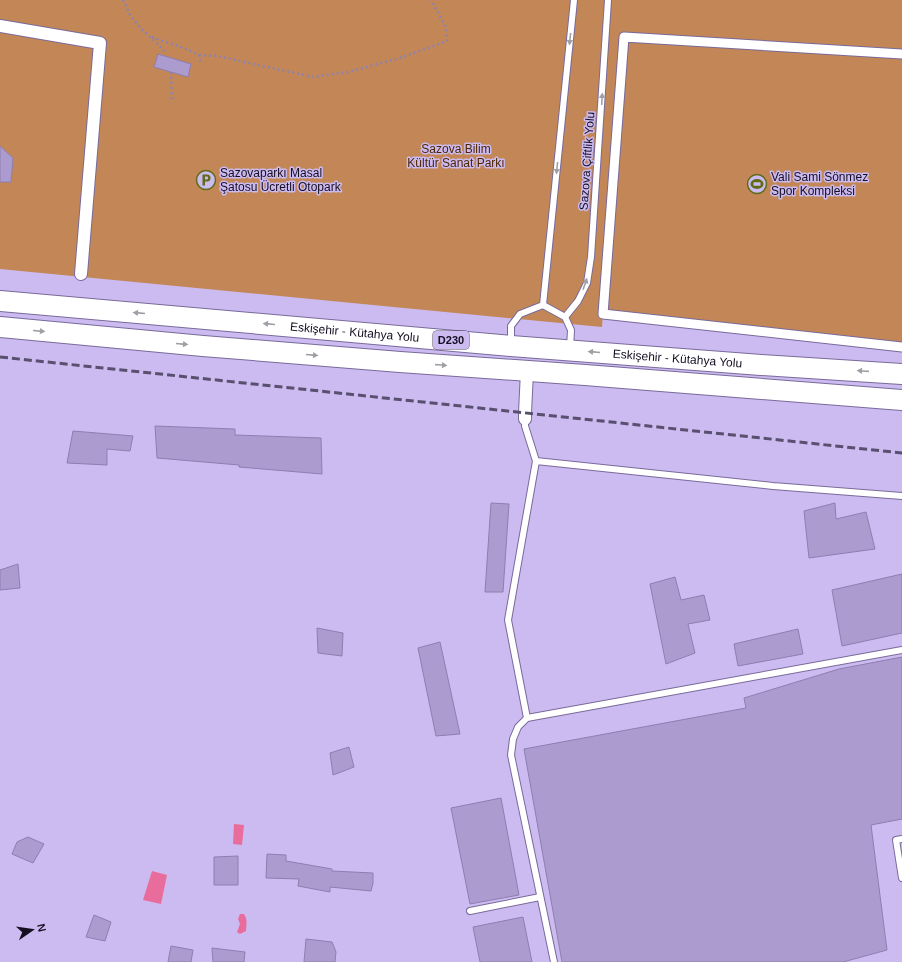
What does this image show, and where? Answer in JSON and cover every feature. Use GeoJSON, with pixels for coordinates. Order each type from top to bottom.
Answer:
{"type":"FeatureCollection","features":[{"type":"Feature","properties":{"kind":"highway","name":"Eskişehir - Kütahya Yolu"},"geometry":{"type":"LineString","coordinates":[[0,301],[511,346],[902,374]]}},
{"type":"Feature","properties":{"kind":"highway","name":"Eskişehir - Kütahya Yolu"},"geometry":{"type":"LineString","coordinates":[[0,327],[203,346],[902,400]]}},
{"type":"Feature","properties":{"kind":"street"},"geometry":{"type":"LineString","coordinates":[[0,26],[100,43],[81,274]]}},
{"type":"Feature","properties":{"kind":"street"},"geometry":{"type":"LineString","coordinates":[[902,54],[624,37],[603,314],[902,347]]}},
{"type":"Feature","properties":{"kind":"street"},"geometry":{"type":"LineString","coordinates":[[525,419],[524,413],[527,372]]}},
{"type":"Feature","properties":{"kind":"lane"},"geometry":{"type":"LineString","coordinates":[[542,305],[574,0]]}},
{"type":"Feature","properties":{"kind":"lane","name":"Sazova Çiftlik Yolu"},"geometry":{"type":"LineString","coordinates":[[565,317],[578,302],[587,283],[591,257],[608,0]]}},
{"type":"Feature","properties":{"kind":"lane"},"geometry":{"type":"LineString","coordinates":[[511,346],[511,326],[520,314],[542,305],[565,317],[571,330],[570,350]]}},
{"type":"Feature","properties":{"kind":"lane"},"geometry":{"type":"LineString","coordinates":[[525,419],[536,461],[508,620],[527,718]]}},
{"type":"Feature","properties":{"kind":"lane"},"geometry":{"type":"LineString","coordinates":[[536,461],[773,486],[902,496]]}},
{"type":"Feature","properties":{"kind":"lane"},"geometry":{"type":"LineString","coordinates":[[554,962],[511,755],[513,739],[518,727],[527,718],[902,650]]}},
{"type":"Feature","properties":{"kind":"lane"},"geometry":{"type":"LineString","coordinates":[[902,838],[896,840],[902,878]]}},
{"type":"Feature","properties":{"kind":"lane"},"geometry":{"type":"LineString","coordinates":[[470,911],[540,897]]}},
{"type":"Feature","properties":{"kind":"path"},"geometry":{"type":"LineString","coordinates":[[123,0],[130,15],[149,37],[165,52]]}},
{"type":"Feature","properties":{"kind":"path"},"geometry":{"type":"LineString","coordinates":[[149,37],[174,44],[199,55],[217,56],[313,76],[348,72],[400,58],[447,40],[446,27],[431,0]]}},
{"type":"Feature","properties":{"kind":"path"},"geometry":{"type":"LineString","coordinates":[[199,55],[201,64]]}},
{"type":"Feature","properties":{"kind":"path"},"geometry":{"type":"LineString","coordinates":[[171,72],[172,100]]}},
{"type":"Feature","properties":{"kind":"green space","name":"Sazova Bilim Kültür Sanat Parkı"},"geometry":{"type":"Polygon","coordinates":[[[0,0],[902,0],[902,347],[603,314],[602,327],[0,269],[0,0]]]}},
{"type":"Feature","properties":{"kind":"shaded area"},"geometry":{"type":"Polygon","coordinates":[[[234,824],[244,825],[242,845],[233,844],[234,824]]]}},
{"type":"Feature","properties":{"kind":"shaded area"},"geometry":{"type":"Polygon","coordinates":[[[152,871],[167,875],[161,904],[143,900],[152,871]]]}},
{"type":"Feature","properties":{"kind":"shaded area"},"geometry":{"type":"Polygon","coordinates":[[[240,914],[244,914],[246,918],[246,931],[240,934],[237,932],[240,924],[238,919],[240,914]]]}},
{"type":"Feature","properties":{"kind":"building"},"geometry":{"type":"Polygon","coordinates":[[[158,54],[191,64],[188,77],[154,67],[158,54]]]}},
{"type":"Feature","properties":{"kind":"building"},"geometry":{"type":"Polygon","coordinates":[[[0,146],[13,158],[11,182],[0,182],[0,146]]]}},
{"type":"Feature","properties":{"kind":"building"},"geometry":{"type":"Polygon","coordinates":[[[155,426],[235,429],[235,435],[321,438],[322,474],[157,458],[155,426]]]}},
{"type":"Feature","properties":{"kind":"building"},"geometry":{"type":"Polygon","coordinates":[[[73,431],[133,436],[130,451],[107,449],[107,465],[67,463],[73,431]]]}},
{"type":"Feature","properties":{"kind":"building"},"geometry":{"type":"Polygon","coordinates":[[[491,503],[509,504],[503,592],[485,592],[491,503]]]}},
{"type":"Feature","properties":{"kind":"building"},"geometry":{"type":"Polygon","coordinates":[[[835,503],[836,519],[866,512],[875,549],[809,558],[804,511],[835,503]]]}},
{"type":"Feature","properties":{"kind":"building"},"geometry":{"type":"Polygon","coordinates":[[[18,564],[20,588],[0,590],[0,570],[18,564]]]}},
{"type":"Feature","properties":{"kind":"building"},"geometry":{"type":"Polygon","coordinates":[[[902,574],[902,633],[842,646],[832,590],[902,574]]]}},
{"type":"Feature","properties":{"kind":"building"},"geometry":{"type":"Polygon","coordinates":[[[675,577],[681,600],[704,595],[710,620],[688,624],[695,653],[666,664],[650,584],[675,577]]]}},
{"type":"Feature","properties":{"kind":"building"},"geometry":{"type":"Polygon","coordinates":[[[317,628],[343,633],[342,656],[318,653],[317,628]]]}},
{"type":"Feature","properties":{"kind":"building"},"geometry":{"type":"Polygon","coordinates":[[[798,629],[803,654],[738,666],[734,644],[798,629]]]}},
{"type":"Feature","properties":{"kind":"building"},"geometry":{"type":"Polygon","coordinates":[[[440,642],[460,734],[436,736],[418,648],[440,642]]]}},
{"type":"Feature","properties":{"kind":"building"},"geometry":{"type":"Polygon","coordinates":[[[902,657],[902,819],[871,825],[887,950],[843,962],[562,962],[524,749],[746,708],[744,698],[839,669],[902,657]]]}},
{"type":"Feature","properties":{"kind":"building"},"geometry":{"type":"Polygon","coordinates":[[[349,747],[354,767],[333,775],[330,753],[349,747]]]}},
{"type":"Feature","properties":{"kind":"building"},"geometry":{"type":"Polygon","coordinates":[[[501,798],[519,895],[470,904],[451,808],[501,798]]]}},
{"type":"Feature","properties":{"kind":"building"},"geometry":{"type":"Polygon","coordinates":[[[28,837],[44,844],[33,863],[12,854],[17,842],[28,837]]]}},
{"type":"Feature","properties":{"kind":"building"},"geometry":{"type":"Polygon","coordinates":[[[267,854],[286,855],[286,861],[332,869],[332,871],[373,873],[371,891],[330,887],[330,892],[298,886],[299,879],[266,878],[267,854]]]}},
{"type":"Feature","properties":{"kind":"building"},"geometry":{"type":"Polygon","coordinates":[[[238,856],[238,885],[214,885],[214,857],[238,856]]]}},
{"type":"Feature","properties":{"kind":"building"},"geometry":{"type":"Polygon","coordinates":[[[94,915],[111,922],[105,941],[86,937],[94,915]]]}},
{"type":"Feature","properties":{"kind":"building"},"geometry":{"type":"Polygon","coordinates":[[[523,917],[532,962],[480,962],[473,927],[523,917]]]}},
{"type":"Feature","properties":{"kind":"building"},"geometry":{"type":"Polygon","coordinates":[[[306,939],[332,942],[336,952],[335,962],[304,962],[306,939]]]}},
{"type":"Feature","properties":{"kind":"building"},"geometry":{"type":"Polygon","coordinates":[[[171,946],[193,950],[191,962],[168,962],[171,946]]]}},
{"type":"Feature","properties":{"kind":"building"},"geometry":{"type":"Polygon","coordinates":[[[212,948],[245,952],[244,962],[213,962],[212,948]]]}},
{"type":"Feature","properties":{"kind":"railway"},"geometry":{"type":"LineString","coordinates":[[0,357],[902,453]]}},
{"type":"Feature","properties":{"kind":"place","name":"Sazovaparkı Masal Şatosu Ücretli Otopark"},"geometry":{"type":"Point","coordinates":[206,180]}},
{"type":"Feature","properties":{"kind":"place","name":"Vali Sami Sönmez Spor Kompleksi"},"geometry":{"type":"Point","coordinates":[757,184]}}]}
